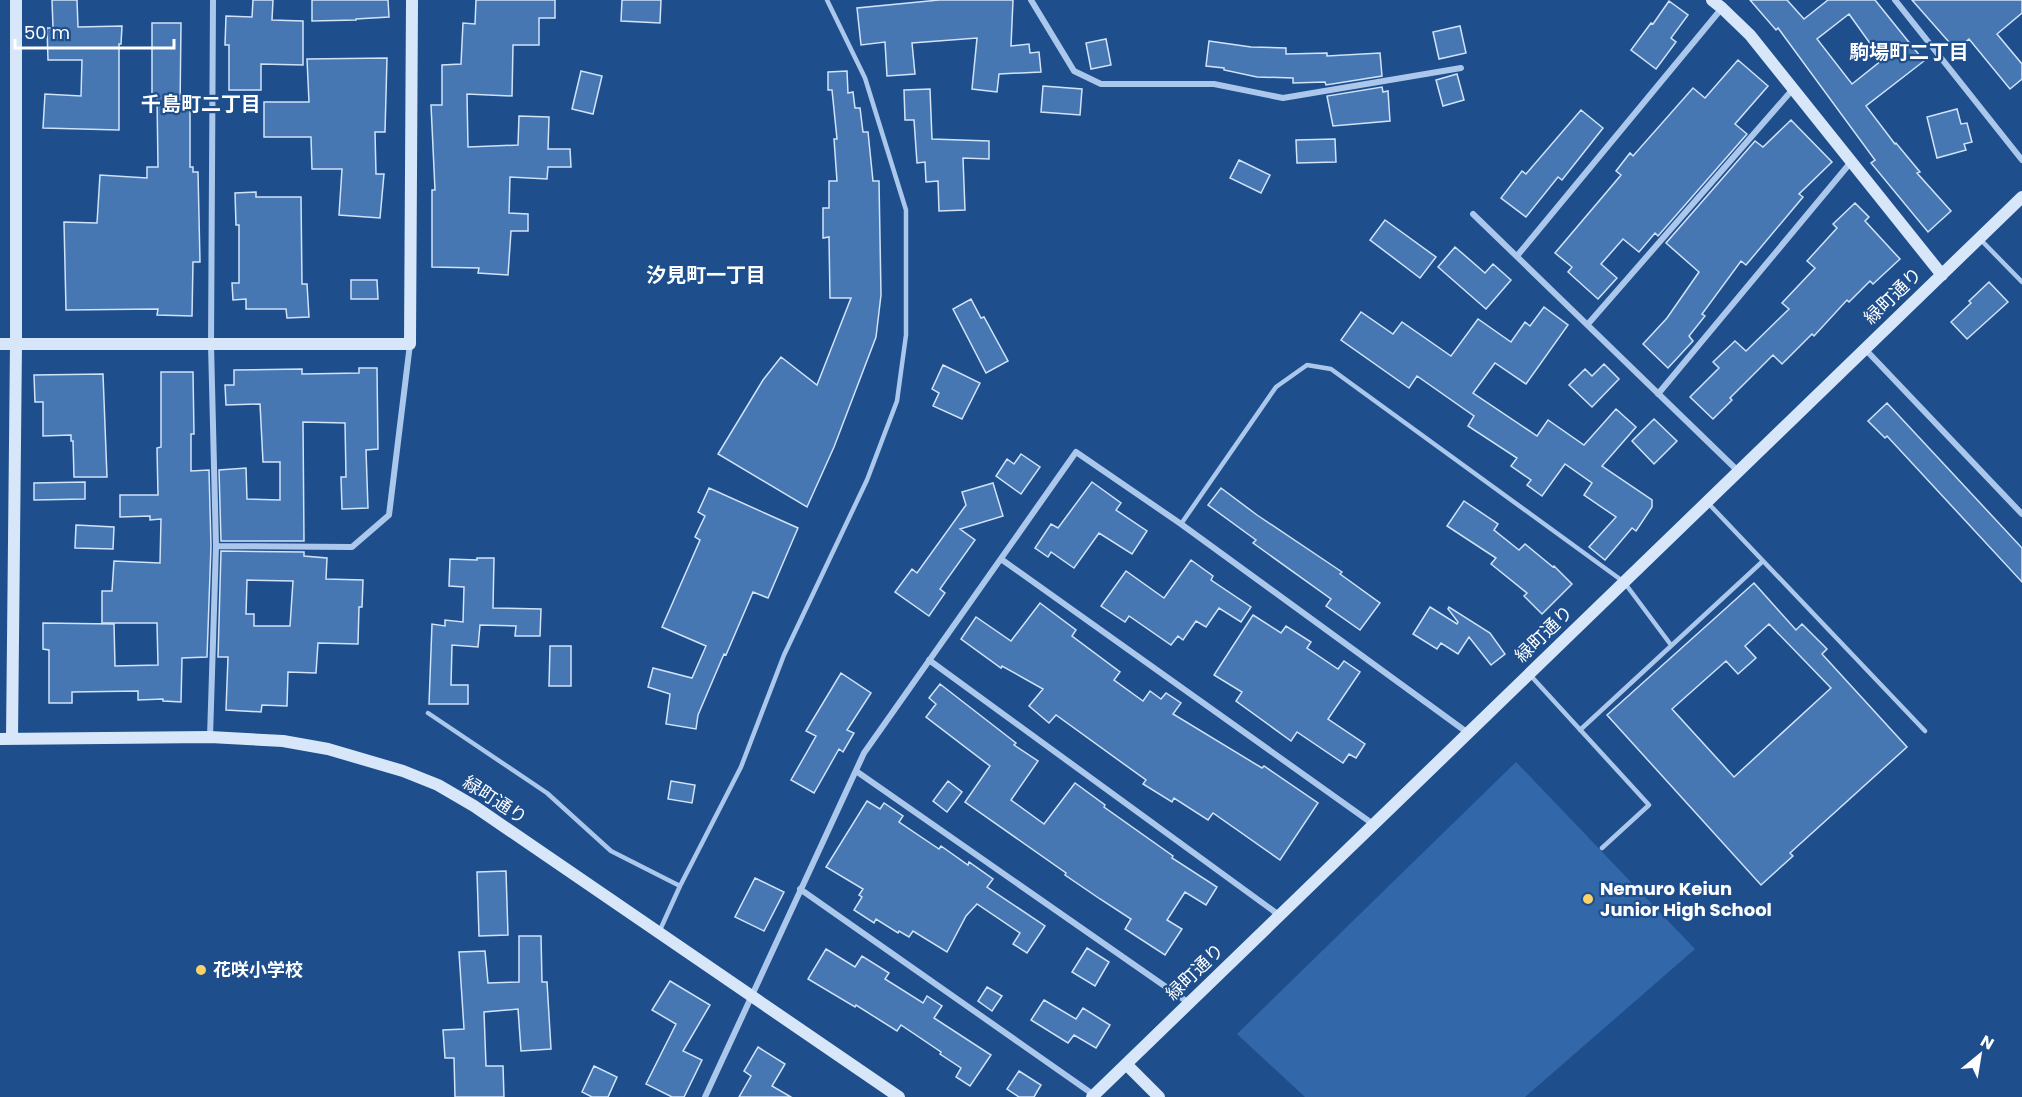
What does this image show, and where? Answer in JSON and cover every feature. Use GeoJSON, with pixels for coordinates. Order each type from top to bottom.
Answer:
{"type":"FeatureCollection","features":[{"type":"Feature","properties":{"kind":"street"},"geometry":{"type":"LineString","coordinates":[[6,739],[16,344],[16,0]]}},
{"type":"Feature","properties":{"kind":"street"},"geometry":{"type":"LineString","coordinates":[[210,737],[216,546],[211,345],[213,0]]}},
{"type":"Feature","properties":{"kind":"street"},"geometry":{"type":"LineString","coordinates":[[216,546],[352,547],[389,515],[410,344],[412,0]]}},
{"type":"Feature","properties":{"kind":"street"},"geometry":{"type":"LineString","coordinates":[[1031,0],[1074,71],[1101,84],[1214,84],[1284,98],[1461,68]]}},
{"type":"Feature","properties":{"kind":"street"},"geometry":{"type":"LineString","coordinates":[[1712,0],[1750,35],[1942,275]]}},
{"type":"Feature","properties":{"kind":"street"},"geometry":{"type":"LineString","coordinates":[[1895,0],[2022,159]]}},
{"type":"Feature","properties":{"kind":"street"},"geometry":{"type":"LineString","coordinates":[[1517,255],[1722,8]]}},
{"type":"Feature","properties":{"kind":"street"},"geometry":{"type":"LineString","coordinates":[[1588,324],[1794,88]]}},
{"type":"Feature","properties":{"kind":"street"},"geometry":{"type":"LineString","coordinates":[[1658,394],[1852,161]]}},
{"type":"Feature","properties":{"kind":"street","name":"緑町通り"},"geometry":{"type":"LineString","coordinates":[[1093,1096],[2022,197]]}},
{"type":"Feature","properties":{"kind":"street"},"geometry":{"type":"LineString","coordinates":[[1473,214],[1738,471]]}},
{"type":"Feature","properties":{"kind":"street"},"geometry":{"type":"LineString","coordinates":[[0,344],[410,344]]}},
{"type":"Feature","properties":{"kind":"street"},"geometry":{"type":"LineString","coordinates":[[1865,349],[2022,514]]}},
{"type":"Feature","properties":{"kind":"street"},"geometry":{"type":"LineString","coordinates":[[705,1097],[864,753],[1076,452],[1181,524],[1468,733]]}},
{"type":"Feature","properties":{"kind":"street"},"geometry":{"type":"LineString","coordinates":[[1001,559],[1373,824]]}},
{"type":"Feature","properties":{"kind":"street"},"geometry":{"type":"LineString","coordinates":[[929,660],[1279,915]]}},
{"type":"Feature","properties":{"kind":"street","name":"緑町通り"},"geometry":{"type":"LineString","coordinates":[[6,739],[210,737],[283,741],[328,749],[403,771],[438,785],[474,806],[898,1097]]}},
{"type":"Feature","properties":{"kind":"street"},"geometry":{"type":"LineString","coordinates":[[856,771],[1189,1003]]}},
{"type":"Feature","properties":{"kind":"street"},"geometry":{"type":"LineString","coordinates":[[800,889],[1093,1096]]}},
{"type":"Feature","properties":{"kind":"street"},"geometry":{"type":"LineString","coordinates":[[1126,1064],[1160,1097]]}},
{"type":"Feature","properties":{"kind":"lane"},"geometry":{"type":"LineString","coordinates":[[659,933],[680,886],[741,767],[784,655],[867,480],[897,401],[906,335],[906,210],[865,78],[827,0]]}},
{"type":"Feature","properties":{"kind":"lane"},"geometry":{"type":"LineString","coordinates":[[1980,238],[2022,282]]}},
{"type":"Feature","properties":{"kind":"lane"},"geometry":{"type":"LineString","coordinates":[[1181,524],[1276,387],[1307,365],[1331,369],[1624,582],[1671,645]]}},
{"type":"Feature","properties":{"kind":"lane"},"geometry":{"type":"LineString","coordinates":[[1706,501],[1925,731]]}},
{"type":"Feature","properties":{"kind":"lane"},"geometry":{"type":"LineString","coordinates":[[1580,730],[1763,561]]}},
{"type":"Feature","properties":{"kind":"lane"},"geometry":{"type":"LineString","coordinates":[[1529,674],[1649,805],[1602,848]]}},
{"type":"Feature","properties":{"kind":"lane"},"geometry":{"type":"LineString","coordinates":[[428,713],[547,793],[611,851],[680,886]]}},
{"type":"Feature","properties":{"kind":"shaded area"},"geometry":{"type":"Polygon","coordinates":[[[1516,762],[1695,949],[1525,1097],[1305,1097],[1237,1034],[1516,762]]]}},
{"type":"Feature","properties":{"kind":"building"},"geometry":{"type":"Polygon","coordinates":[[[52,0],[77,0],[78,27],[122,26],[121,44],[119,44],[119,130],[43,128],[45,94],[81,96],[82,60],[48,60],[47,28],[53,28],[52,0]]]}},
{"type":"Feature","properties":{"kind":"building"},"geometry":{"type":"Polygon","coordinates":[[[253,0],[273,0],[272,20],[303,21],[303,65],[261,64],[261,90],[229,90],[229,45],[225,45],[226,16],[252,17],[253,0]]]}},
{"type":"Feature","properties":{"kind":"building"},"geometry":{"type":"Polygon","coordinates":[[[312,0],[388,0],[389,17],[312,21],[312,0]]]}},
{"type":"Feature","properties":{"kind":"building"},"geometry":{"type":"Polygon","coordinates":[[[476,0],[555,0],[555,18],[539,18],[539,45],[513,45],[512,96],[467,94],[468,147],[518,145],[519,116],[549,117],[548,149],[570,149],[571,167],[548,167],[547,179],[510,177],[509,213],[528,214],[528,231],[511,231],[508,275],[478,273],[479,268],[432,267],[432,190],[435,190],[431,105],[442,105],[442,65],[461,64],[463,23],[475,24],[476,0]]]}},
{"type":"Feature","properties":{"kind":"building"},"geometry":{"type":"Polygon","coordinates":[[[622,0],[661,0],[660,23],[621,21],[622,0]]]}},
{"type":"Feature","properties":{"kind":"building"},"geometry":{"type":"Polygon","coordinates":[[[939,0],[1013,0],[1011,46],[1029,44],[1030,53],[1039,52],[1041,72],[999,74],[997,92],[972,89],[977,38],[912,43],[915,74],[887,76],[885,42],[861,45],[857,8],[939,0]]]}},
{"type":"Feature","properties":{"kind":"building"},"geometry":{"type":"Polygon","coordinates":[[[1750,0],[1787,0],[1804,19],[1828,0],[1875,0],[1924,61],[1866,106],[1920,172],[1917,173],[1951,211],[1928,232],[1871,163],[1875,160],[1778,28],[1776,30],[1750,0]],[[1849,14],[1817,39],[1852,84],[1882,60],[1849,14]]]}},
{"type":"Feature","properties":{"kind":"building"},"geometry":{"type":"Polygon","coordinates":[[[1912,0],[2022,0],[2022,13],[1997,34],[2022,64],[2022,79],[2010,89],[1969,39],[1956,50],[1912,0]]]}},
{"type":"Feature","properties":{"kind":"building"},"geometry":{"type":"Polygon","coordinates":[[[1669,1],[1688,15],[1671,38],[1676,42],[1656,69],[1631,50],[1669,1]]]}},
{"type":"Feature","properties":{"kind":"building"},"geometry":{"type":"Polygon","coordinates":[[[152,23],[181,23],[180,109],[190,109],[190,167],[193,167],[193,172],[198,172],[200,262],[193,262],[192,316],[157,315],[158,309],[66,310],[64,222],[97,223],[100,175],[147,178],[147,167],[158,167],[157,98],[152,98],[152,23]]]}},
{"type":"Feature","properties":{"kind":"building"},"geometry":{"type":"Polygon","coordinates":[[[1460,26],[1466,53],[1439,59],[1433,32],[1460,26]]]}},
{"type":"Feature","properties":{"kind":"building"},"geometry":{"type":"Polygon","coordinates":[[[1106,39],[1111,65],[1091,69],[1086,43],[1106,39]]]}},
{"type":"Feature","properties":{"kind":"building"},"geometry":{"type":"Polygon","coordinates":[[[1209,41],[1251,47],[1286,48],[1286,54],[1327,53],[1327,56],[1380,53],[1382,76],[1326,85],[1325,82],[1293,83],[1293,78],[1257,77],[1224,70],[1224,68],[1206,66],[1209,41]]]}},
{"type":"Feature","properties":{"kind":"building"},"geometry":{"type":"Polygon","coordinates":[[[387,58],[385,132],[375,132],[376,174],[384,174],[380,218],[339,215],[342,169],[312,169],[311,137],[264,137],[264,102],[309,102],[307,59],[387,58]]]}},
{"type":"Feature","properties":{"kind":"building"},"geometry":{"type":"Polygon","coordinates":[[[1738,60],[1768,86],[1735,124],[1747,134],[1658,236],[1655,233],[1639,252],[1623,239],[1601,264],[1617,278],[1598,299],[1568,272],[1572,267],[1555,253],[1621,175],[1616,171],[1630,153],[1633,156],[1693,88],[1705,98],[1738,60]]]}},
{"type":"Feature","properties":{"kind":"building"},"geometry":{"type":"Polygon","coordinates":[[[581,71],[602,76],[593,114],[572,109],[581,71]]]}},
{"type":"Feature","properties":{"kind":"building"},"geometry":{"type":"Polygon","coordinates":[[[847,71],[848,93],[853,92],[855,108],[860,108],[863,132],[868,132],[873,181],[879,181],[881,295],[876,337],[834,447],[807,507],[718,454],[763,380],[781,357],[817,385],[851,298],[830,298],[829,237],[823,238],[823,208],[829,208],[829,181],[837,181],[834,139],[837,139],[832,90],[828,90],[828,72],[847,71]]]}},
{"type":"Feature","properties":{"kind":"building"},"geometry":{"type":"Polygon","coordinates":[[[1457,74],[1464,100],[1443,106],[1436,80],[1457,74]]]}},
{"type":"Feature","properties":{"kind":"building"},"geometry":{"type":"Polygon","coordinates":[[[1043,86],[1082,89],[1080,115],[1041,112],[1043,86]]]}},
{"type":"Feature","properties":{"kind":"building"},"geometry":{"type":"Polygon","coordinates":[[[1382,87],[1383,92],[1388,91],[1390,121],[1333,126],[1327,96],[1382,87]]]}},
{"type":"Feature","properties":{"kind":"building"},"geometry":{"type":"Polygon","coordinates":[[[930,89],[932,139],[989,141],[989,159],[963,158],[965,210],[939,211],[938,181],[926,182],[925,162],[917,163],[914,120],[905,120],[904,90],[930,89]]]}},
{"type":"Feature","properties":{"kind":"building"},"geometry":{"type":"Polygon","coordinates":[[[1957,109],[1961,124],[1967,123],[1972,142],[1964,144],[1966,150],[1937,158],[1927,117],[1957,109]]]}},
{"type":"Feature","properties":{"kind":"building"},"geometry":{"type":"Polygon","coordinates":[[[1581,110],[1603,128],[1562,180],[1558,177],[1526,217],[1501,198],[1522,171],[1526,174],[1581,110]]]}},
{"type":"Feature","properties":{"kind":"building"},"geometry":{"type":"Polygon","coordinates":[[[1791,120],[1832,162],[1799,194],[1803,197],[1746,265],[1741,261],[1702,314],[1705,316],[1689,336],[1693,341],[1668,368],[1643,344],[1667,318],[1699,272],[1666,243],[1755,141],[1763,147],[1791,120]]]}},
{"type":"Feature","properties":{"kind":"building"},"geometry":{"type":"Polygon","coordinates":[[[1335,139],[1336,162],[1297,163],[1296,140],[1335,139]]]}},
{"type":"Feature","properties":{"kind":"building"},"geometry":{"type":"Polygon","coordinates":[[[1239,160],[1270,175],[1261,193],[1230,178],[1239,160]]]}},
{"type":"Feature","properties":{"kind":"building"},"geometry":{"type":"Polygon","coordinates":[[[256,192],[256,197],[301,197],[302,284],[307,284],[309,317],[287,318],[286,309],[246,309],[246,299],[233,300],[232,283],[239,283],[239,225],[236,225],[235,193],[256,192]]]}},
{"type":"Feature","properties":{"kind":"building"},"geometry":{"type":"Polygon","coordinates":[[[1855,203],[1869,217],[1865,221],[1900,259],[1873,284],[1870,281],[1849,302],[1847,300],[1814,336],[1812,334],[1782,364],[1773,355],[1730,398],[1732,400],[1713,419],[1690,397],[1719,368],[1713,362],[1735,341],[1746,351],[1789,309],[1782,303],[1815,268],[1807,261],[1837,228],[1833,224],[1855,203]]]}},
{"type":"Feature","properties":{"kind":"building"},"geometry":{"type":"Polygon","coordinates":[[[1385,220],[1436,257],[1420,278],[1370,240],[1385,220]]]}},
{"type":"Feature","properties":{"kind":"building"},"geometry":{"type":"Polygon","coordinates":[[[1455,247],[1485,273],[1493,264],[1511,280],[1486,309],[1438,267],[1455,247]]]}},
{"type":"Feature","properties":{"kind":"building"},"geometry":{"type":"Polygon","coordinates":[[[351,280],[377,280],[378,299],[351,299],[351,280]]]}},
{"type":"Feature","properties":{"kind":"building"},"geometry":{"type":"Polygon","coordinates":[[[1989,282],[2008,302],[1967,339],[1951,322],[1989,282]]]}},
{"type":"Feature","properties":{"kind":"building"},"geometry":{"type":"Polygon","coordinates":[[[971,299],[981,318],[984,317],[1008,361],[986,373],[953,309],[971,299]]]}},
{"type":"Feature","properties":{"kind":"building"},"geometry":{"type":"Polygon","coordinates":[[[1544,307],[1568,325],[1526,384],[1495,363],[1473,393],[1537,436],[1548,420],[1584,445],[1616,409],[1636,427],[1602,466],[1652,500],[1652,507],[1636,531],[1632,528],[1605,560],[1589,547],[1616,517],[1584,495],[1592,483],[1565,464],[1542,496],[1527,485],[1531,480],[1511,466],[1517,458],[1468,426],[1474,416],[1417,376],[1409,388],[1341,340],[1361,312],[1393,334],[1402,322],[1451,356],[1478,319],[1511,342],[1525,322],[1530,326],[1544,307]]]}},
{"type":"Feature","properties":{"kind":"building"},"geometry":{"type":"Polygon","coordinates":[[[1604,364],[1619,379],[1592,407],[1569,385],[1585,369],[1592,376],[1604,364]]]}},
{"type":"Feature","properties":{"kind":"building"},"geometry":{"type":"Polygon","coordinates":[[[943,365],[980,383],[962,419],[933,406],[939,393],[932,389],[943,365]]]}},
{"type":"Feature","properties":{"kind":"building"},"geometry":{"type":"Polygon","coordinates":[[[359,368],[377,368],[378,449],[366,450],[368,508],[342,509],[341,477],[346,477],[345,423],[303,422],[304,541],[221,541],[219,470],[246,468],[247,499],[280,500],[280,462],[263,462],[260,404],[226,405],[225,385],[234,385],[234,370],[302,369],[302,374],[359,373],[359,368]]]}},
{"type":"Feature","properties":{"kind":"building"},"geometry":{"type":"Polygon","coordinates":[[[161,372],[193,372],[194,434],[191,434],[191,471],[209,470],[211,546],[207,657],[182,658],[181,702],[163,701],[163,699],[138,700],[138,691],[72,692],[72,703],[49,703],[49,650],[43,649],[43,623],[114,624],[115,666],[158,665],[157,623],[102,623],[102,591],[112,591],[114,561],[160,563],[161,519],[150,520],[150,516],[120,517],[120,495],[158,495],[157,448],[161,447],[161,372]]]}},
{"type":"Feature","properties":{"kind":"building"},"geometry":{"type":"Polygon","coordinates":[[[103,374],[107,477],[74,477],[71,435],[43,436],[43,402],[35,402],[34,375],[103,374]]]}},
{"type":"Feature","properties":{"kind":"building"},"geometry":{"type":"Polygon","coordinates":[[[1887,403],[2022,548],[2022,582],[1887,436],[1885,438],[1868,421],[1887,403]]]}},
{"type":"Feature","properties":{"kind":"building"},"geometry":{"type":"Polygon","coordinates":[[[1654,419],[1677,441],[1654,464],[1632,441],[1654,419]]]}},
{"type":"Feature","properties":{"kind":"building"},"geometry":{"type":"Polygon","coordinates":[[[1021,454],[1040,467],[1021,494],[996,476],[1007,459],[1014,464],[1021,454]]]}},
{"type":"Feature","properties":{"kind":"building"},"geometry":{"type":"Polygon","coordinates":[[[85,482],[85,499],[34,500],[34,483],[85,482]]]}},
{"type":"Feature","properties":{"kind":"building"},"geometry":{"type":"Polygon","coordinates":[[[1092,482],[1121,503],[1116,510],[1147,531],[1132,554],[1099,533],[1074,568],[1051,552],[1048,557],[1035,548],[1051,524],[1058,528],[1092,482]]]}},
{"type":"Feature","properties":{"kind":"building"},"geometry":{"type":"Polygon","coordinates":[[[993,483],[1003,516],[960,529],[975,540],[940,589],[945,593],[929,616],[895,592],[912,569],[917,573],[966,505],[962,492],[993,483]]]}},
{"type":"Feature","properties":{"kind":"building"},"geometry":{"type":"Polygon","coordinates":[[[709,488],[798,528],[768,598],[753,592],[698,715],[696,729],[666,724],[670,694],[648,687],[653,668],[692,678],[706,646],[662,627],[700,540],[695,537],[705,516],[698,512],[709,488]]]}},
{"type":"Feature","properties":{"kind":"building"},"geometry":{"type":"Polygon","coordinates":[[[1221,488],[1342,572],[1340,574],[1380,603],[1360,630],[1326,606],[1331,599],[1253,543],[1256,540],[1208,505],[1221,488]]]}},
{"type":"Feature","properties":{"kind":"building"},"geometry":{"type":"Polygon","coordinates":[[[1464,501],[1498,524],[1494,530],[1519,550],[1525,544],[1554,566],[1572,584],[1542,614],[1524,596],[1527,593],[1491,564],[1496,558],[1447,526],[1464,501]]]}},
{"type":"Feature","properties":{"kind":"building"},"geometry":{"type":"Polygon","coordinates":[[[76,525],[114,527],[113,549],[75,548],[76,525]]]}},
{"type":"Feature","properties":{"kind":"building"},"geometry":{"type":"Polygon","coordinates":[[[221,551],[304,552],[304,556],[327,558],[326,579],[363,580],[362,607],[359,607],[358,644],[318,643],[316,673],[288,672],[287,706],[262,705],[261,712],[226,710],[228,657],[218,657],[221,551]],[[247,580],[246,614],[254,614],[254,626],[290,626],[293,581],[247,580]]]}},
{"type":"Feature","properties":{"kind":"building"},"geometry":{"type":"Polygon","coordinates":[[[477,558],[494,558],[493,608],[541,609],[540,636],[515,636],[516,626],[480,625],[478,647],[452,645],[451,685],[468,685],[468,704],[429,704],[432,624],[445,626],[445,620],[463,622],[464,587],[449,586],[450,559],[477,560],[477,558]]]}},
{"type":"Feature","properties":{"kind":"building"},"geometry":{"type":"Polygon","coordinates":[[[1191,560],[1213,576],[1211,580],[1251,607],[1241,622],[1219,608],[1206,627],[1196,621],[1183,640],[1178,636],[1171,645],[1129,616],[1125,622],[1101,606],[1126,571],[1164,598],[1191,560]]]}},
{"type":"Feature","properties":{"kind":"building"},"geometry":{"type":"Polygon","coordinates":[[[1754,583],[1796,630],[1802,624],[1827,649],[1822,654],[1907,747],[1790,853],[1793,856],[1761,885],[1607,715],[1754,583]],[[1769,624],[1745,646],[1756,658],[1738,674],[1726,661],[1672,709],[1734,777],[1831,688],[1769,624]]]}},
{"type":"Feature","properties":{"kind":"building"},"geometry":{"type":"Polygon","coordinates":[[[1040,603],[1076,630],[1072,636],[1120,672],[1114,680],[1143,701],[1150,691],[1161,699],[1166,693],[1181,703],[1173,714],[1262,768],[1264,766],[1318,803],[1280,860],[1213,813],[1208,820],[1174,798],[1172,802],[1143,784],[1146,780],[1056,715],[1049,723],[1029,706],[1043,689],[1002,666],[1001,668],[961,639],[976,617],[1011,641],[1040,603]]]}},
{"type":"Feature","properties":{"kind":"building"},"geometry":{"type":"Polygon","coordinates":[[[1430,607],[1457,624],[1449,607],[1490,633],[1505,654],[1491,665],[1469,637],[1458,654],[1441,643],[1437,649],[1413,634],[1430,607]]]}},
{"type":"Feature","properties":{"kind":"building"},"geometry":{"type":"Polygon","coordinates":[[[1253,615],[1281,633],[1286,626],[1311,642],[1307,648],[1338,669],[1344,661],[1360,672],[1328,719],[1365,744],[1356,758],[1349,754],[1343,763],[1297,732],[1291,741],[1236,701],[1242,692],[1214,675],[1253,615]]]}},
{"type":"Feature","properties":{"kind":"building"},"geometry":{"type":"Polygon","coordinates":[[[550,646],[571,646],[571,686],[549,686],[550,646]]]}},
{"type":"Feature","properties":{"kind":"building"},"geometry":{"type":"Polygon","coordinates":[[[841,673],[871,693],[847,730],[854,733],[843,752],[839,749],[814,793],[791,780],[816,736],[806,731],[841,673]]]}},
{"type":"Feature","properties":{"kind":"building"},"geometry":{"type":"Polygon","coordinates":[[[940,684],[1016,743],[1014,745],[1038,761],[1011,800],[1044,824],[1075,783],[1105,805],[1104,807],[1173,856],[1172,858],[1217,887],[1206,905],[1185,892],[1167,920],[1182,929],[1165,955],[1125,929],[1131,919],[1065,875],[1066,873],[965,802],[990,766],[926,717],[936,704],[929,698],[940,684]]]}},
{"type":"Feature","properties":{"kind":"building"},"geometry":{"type":"Polygon","coordinates":[[[671,781],[695,785],[692,803],[668,799],[671,781]]]}},
{"type":"Feature","properties":{"kind":"building"},"geometry":{"type":"Polygon","coordinates":[[[948,781],[962,792],[947,812],[933,801],[948,781]]]}},
{"type":"Feature","properties":{"kind":"building"},"geometry":{"type":"Polygon","coordinates":[[[867,801],[880,809],[884,803],[903,816],[899,822],[939,849],[941,846],[968,865],[969,862],[993,879],[987,887],[1045,926],[1027,953],[1013,944],[1020,933],[977,904],[966,916],[947,952],[913,931],[909,937],[876,919],[874,923],[854,910],[862,897],[859,895],[863,889],[826,867],[867,801]]]}},
{"type":"Feature","properties":{"kind":"building"},"geometry":{"type":"Polygon","coordinates":[[[506,871],[508,935],[479,936],[477,872],[506,871]]]}},
{"type":"Feature","properties":{"kind":"building"},"geometry":{"type":"Polygon","coordinates":[[[755,878],[784,892],[764,931],[735,917],[755,878]]]}},
{"type":"Feature","properties":{"kind":"building"},"geometry":{"type":"Polygon","coordinates":[[[519,936],[541,936],[542,982],[547,982],[551,1049],[521,1051],[518,1009],[484,1012],[486,1066],[503,1066],[504,1097],[455,1097],[454,1058],[445,1058],[443,1030],[464,1029],[459,952],[485,951],[488,983],[519,982],[519,936]]]}},
{"type":"Feature","properties":{"kind":"building"},"geometry":{"type":"Polygon","coordinates":[[[1087,948],[1109,962],[1095,986],[1072,972],[1087,948]]]}},
{"type":"Feature","properties":{"kind":"building"},"geometry":{"type":"Polygon","coordinates":[[[826,949],[855,967],[862,956],[889,973],[885,979],[923,1003],[927,996],[942,1006],[934,1018],[991,1055],[970,1086],[956,1077],[961,1068],[901,1025],[897,1031],[808,979],[826,949]]]}},
{"type":"Feature","properties":{"kind":"building"},"geometry":{"type":"Polygon","coordinates":[[[670,981],[710,1005],[683,1051],[702,1060],[684,1097],[672,1097],[646,1084],[676,1024],[652,1010],[670,981]]]}},
{"type":"Feature","properties":{"kind":"building"},"geometry":{"type":"Polygon","coordinates":[[[987,987],[1002,996],[992,1011],[978,1001],[987,987]]]}},
{"type":"Feature","properties":{"kind":"building"},"geometry":{"type":"Polygon","coordinates":[[[1044,1000],[1076,1019],[1083,1008],[1110,1025],[1096,1048],[1074,1035],[1068,1043],[1031,1020],[1044,1000]]]}},
{"type":"Feature","properties":{"kind":"building"},"geometry":{"type":"Polygon","coordinates":[[[758,1047],[785,1064],[772,1086],[791,1097],[739,1097],[751,1076],[744,1071],[758,1047]]]}},
{"type":"Feature","properties":{"kind":"building"},"geometry":{"type":"Polygon","coordinates":[[[594,1066],[617,1077],[608,1097],[592,1097],[582,1092],[594,1066]]]}},
{"type":"Feature","properties":{"kind":"building"},"geometry":{"type":"Polygon","coordinates":[[[1019,1071],[1041,1085],[1034,1097],[1019,1097],[1007,1089],[1019,1071]]]}},
{"type":"Feature","properties":{"kind":"place","name":"Nemuro Keiun Junior High School"},"geometry":{"type":"Point","coordinates":[1588,899]}},
{"type":"Feature","properties":{"kind":"place","name":"花咲小学校"},"geometry":{"type":"Point","coordinates":[201,970]}},
{"type":"Feature","properties":{"kind":"district","name":"駒場町二丁目"},"geometry":{"type":"Point","coordinates":[1909,52]}},
{"type":"Feature","properties":{"kind":"district","name":"千島町二丁目"},"geometry":{"type":"Point","coordinates":[201,104]}},
{"type":"Feature","properties":{"kind":"district","name":"汐見町一丁目"},"geometry":{"type":"Point","coordinates":[706,275]}}]}
